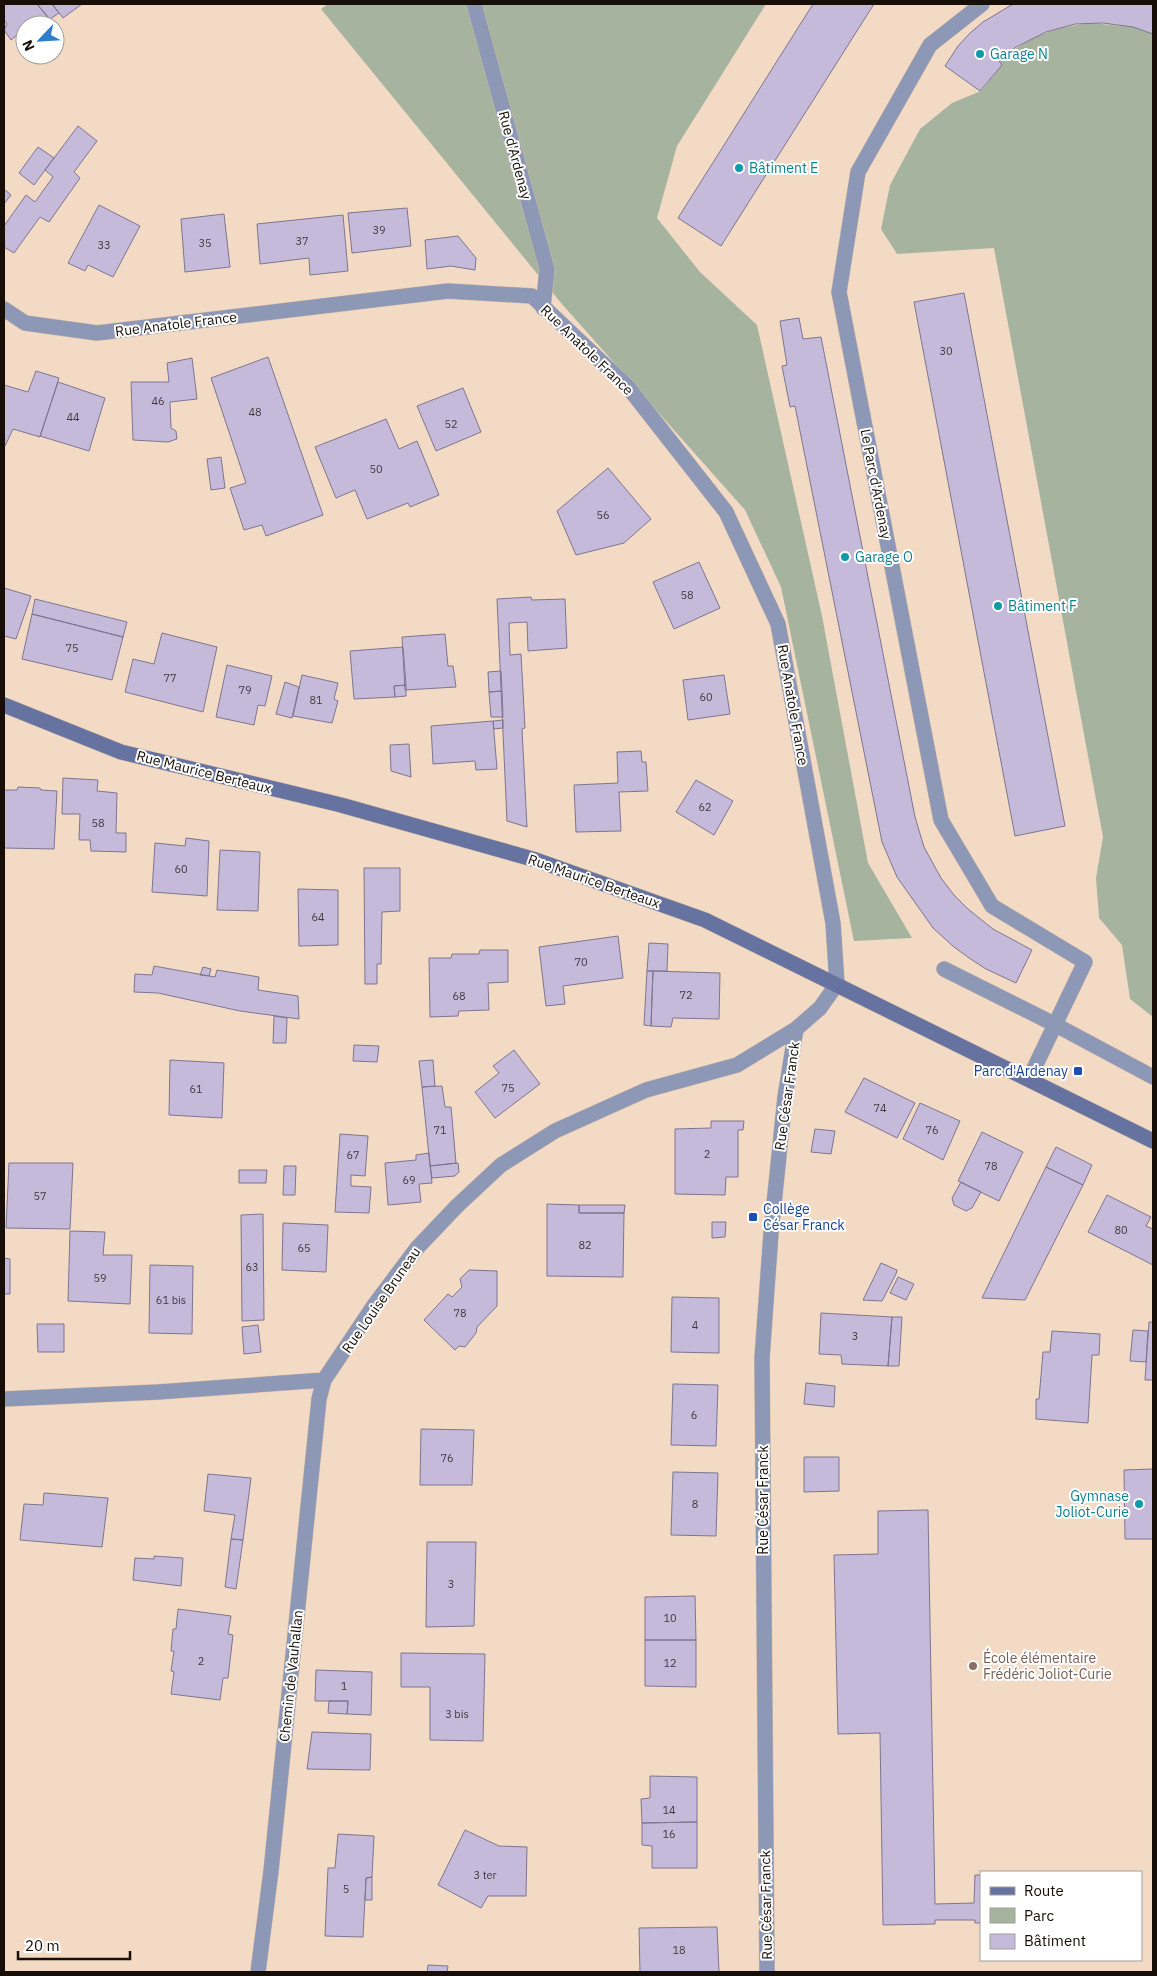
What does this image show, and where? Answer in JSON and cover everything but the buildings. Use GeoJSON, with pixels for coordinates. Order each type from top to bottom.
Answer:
{"type":"FeatureCollection","features":[{"type":"Feature","properties":{"kind":"main road","name":"Rue Maurice Berteaux"},"geometry":{"type":"LineString","coordinates":[[4,704],[122,752],[341,805],[536,860],[705,920],[1153,1141]]}},
{"type":"Feature","properties":{"kind":"street","name":"Rue d'Ardenay"},"geometry":{"type":"LineString","coordinates":[[474,4],[547,269],[544,308]]}},
{"type":"Feature","properties":{"kind":"street","name":"Le Parc d'Ardenay"},"geometry":{"type":"LineString","coordinates":[[982,4],[930,44],[858,172],[839,292],[941,820],[992,906],[1085,962],[1054,1024]]}},
{"type":"Feature","properties":{"kind":"street","name":"Rue Anatole France"},"geometry":{"type":"LineString","coordinates":[[4,308],[25,322],[98,333],[448,291],[532,296],[628,387],[726,512],[778,624],[833,924],[837,984]]}},
{"type":"Feature","properties":{"kind":"street"},"geometry":{"type":"LineString","coordinates":[[944,969],[1054,1024],[1153,1077]]}},
{"type":"Feature","properties":{"kind":"street","name":"Rue Louise Bruneau"},"geometry":{"type":"LineString","coordinates":[[324,1380],[417,1248],[457,1206],[501,1165],[555,1131],[646,1090],[737,1065],[796,1029],[820,1008],[837,984]]}},
{"type":"Feature","properties":{"kind":"street"},"geometry":{"type":"LineString","coordinates":[[1029,1079],[1054,1024]]}},
{"type":"Feature","properties":{"kind":"street","name":"Rue César Franck"},"geometry":{"type":"LineString","coordinates":[[767,1972],[762,1358],[772,1224],[785,1097],[796,1029]]}},
{"type":"Feature","properties":{"kind":"street"},"geometry":{"type":"LineString","coordinates":[[4,1399],[158,1392],[324,1380]]}},
{"type":"Feature","properties":{"kind":"street","name":"Chemin de Vauhallan"},"geometry":{"type":"LineString","coordinates":[[258,1972],[271,1871],[319,1399],[324,1380]]}},
{"type":"Feature","properties":{"kind":"green space"},"geometry":{"type":"Polygon","coordinates":[[[328,4],[766,4],[677,146],[657,218],[700,272],[757,325],[822,616],[868,863],[912,938],[854,941],[781,587],[745,510],[561,303],[321,9],[328,4]]]}},
{"type":"Feature","properties":{"kind":"green space"},"geometry":{"type":"Polygon","coordinates":[[[1091,23],[1133,27],[1153,34],[1153,1017],[1130,999],[1122,945],[1099,918],[1096,878],[1103,837],[994,248],[897,254],[881,229],[890,185],[920,129],[952,103],[981,91],[1002,65],[999,61],[1031,39],[1053,30],[1091,23]]]}},
{"type":"Feature","properties":{"kind":"place","name":"Garage N"},"geometry":{"type":"Point","coordinates":[980,54]}},
{"type":"Feature","properties":{"kind":"place","name":"Bâtiment E"},"geometry":{"type":"Point","coordinates":[739,168]}},
{"type":"Feature","properties":{"kind":"place","name":"Garage O"},"geometry":{"type":"Point","coordinates":[845,557]}},
{"type":"Feature","properties":{"kind":"place","name":"Bâtiment F"},"geometry":{"type":"Point","coordinates":[998,606]}},
{"type":"Feature","properties":{"kind":"place","name":"Parc d'Ardenay"},"geometry":{"type":"Point","coordinates":[1078,1071]}},
{"type":"Feature","properties":{"kind":"place","name":"Collège César Franck"},"geometry":{"type":"Point","coordinates":[753,1217]}},
{"type":"Feature","properties":{"kind":"place","name":"Gymnase Joliot-Curie"},"geometry":{"type":"Point","coordinates":[1139,1504]}},
{"type":"Feature","properties":{"kind":"place","name":"École élémentaire Frédéric Joliot-Curie"},"geometry":{"type":"Point","coordinates":[973,1666]}}]}
